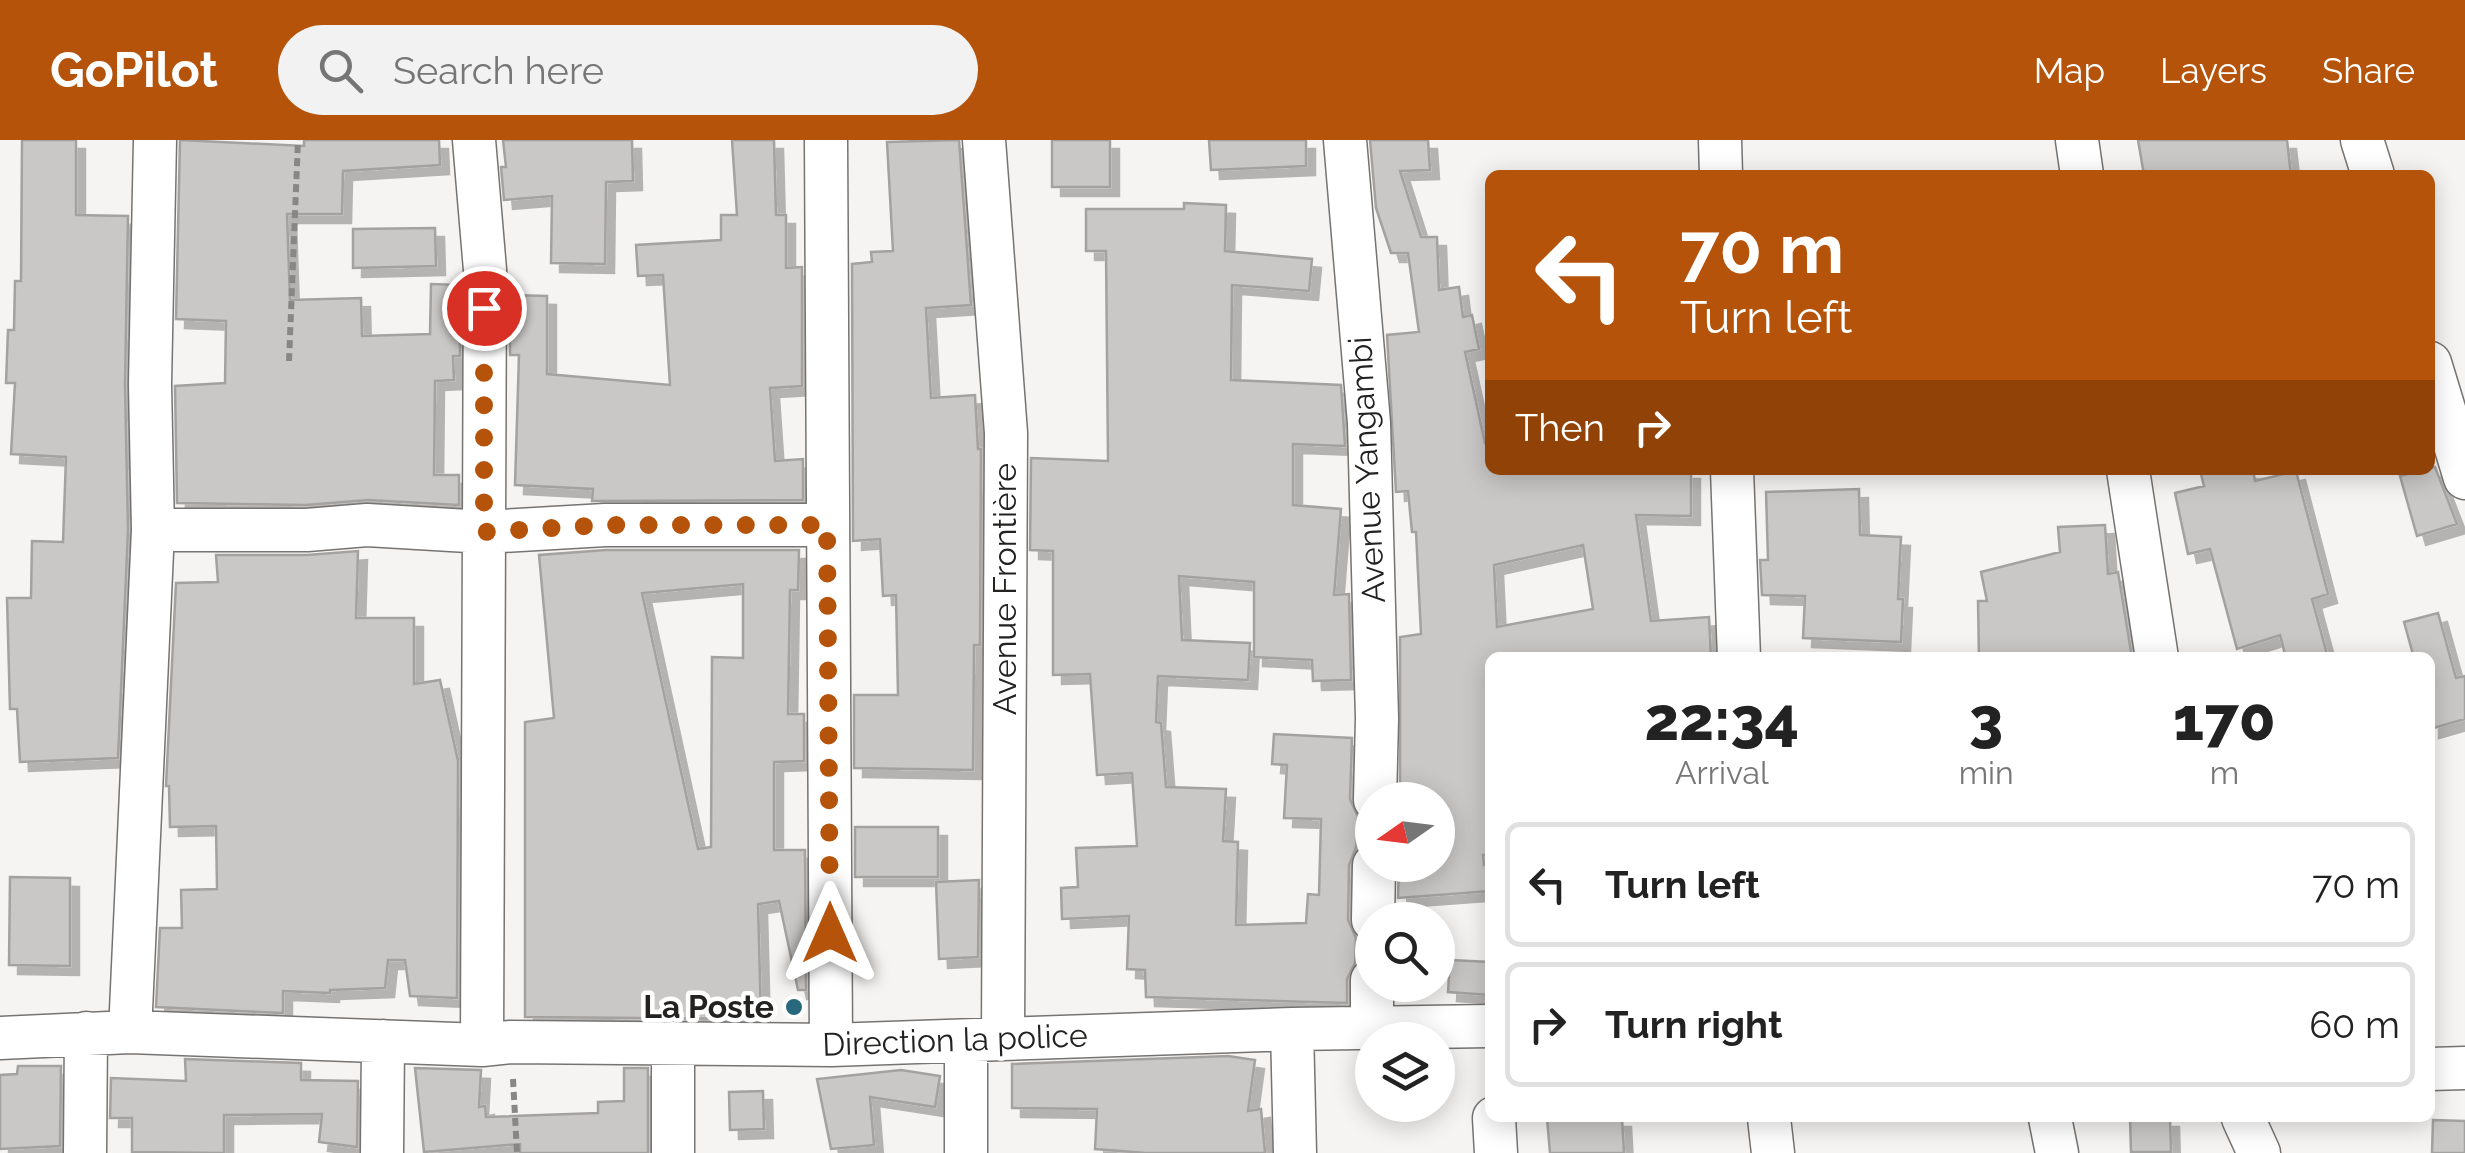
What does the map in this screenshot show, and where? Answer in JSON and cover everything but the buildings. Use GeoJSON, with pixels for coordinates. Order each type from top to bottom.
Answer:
{"type":"FeatureCollection","features":[{"type":"Feature","properties":{"kind":"street"},"geometry":{"type":"LineString","coordinates":[[130,1032],[153,530],[150,384],[154,140]]}},
{"type":"Feature","properties":{"kind":"street"},"geometry":{"type":"LineString","coordinates":[[474,140],[485,270],[484,532],[497,1044]]}},
{"type":"Feature","properties":{"kind":"street"},"geometry":{"type":"LineString","coordinates":[[826,140],[831,1046]]}},
{"type":"Feature","properties":{"kind":"street","name":"Avenue Frontière"},"geometry":{"type":"LineString","coordinates":[[966,1153],[985,1040],[1006,433],[984,140]]}},
{"type":"Feature","properties":{"kind":"street","name":"Avenue Yangambi"},"geometry":{"type":"LineString","coordinates":[[1345,140],[1369,422],[1375,782]]}},
{"type":"Feature","properties":{"kind":"street"},"geometry":{"type":"LineString","coordinates":[[1720,140],[1721,170]]}},
{"type":"Feature","properties":{"kind":"street"},"geometry":{"type":"LineString","coordinates":[[2076,140],[2081,170]]}},
{"type":"Feature","properties":{"kind":"street"},"geometry":{"type":"LineString","coordinates":[[2362,140],[2371,170]]}},
{"type":"Feature","properties":{"kind":"street"},"geometry":{"type":"LineString","coordinates":[[2435,379],[2465,478]]}},
{"type":"Feature","properties":{"kind":"street"},"geometry":{"type":"LineString","coordinates":[[1732,475],[1739,652]]}},
{"type":"Feature","properties":{"kind":"street"},"geometry":{"type":"LineString","coordinates":[[2129,475],[2156,652]]}},
{"type":"Feature","properties":{"kind":"street"},"geometry":{"type":"LineString","coordinates":[[153,530],[308,530],[367,525],[484,532],[605,525],[827,525]]}},
{"type":"Feature","properties":{"kind":"street","name":"Direction la police"},"geometry":{"type":"LineString","coordinates":[[1455,1027],[1485,1026]]}},
{"type":"Feature","properties":{"kind":"street"},"geometry":{"type":"LineString","coordinates":[[1292,1029],[1295,1153]]}},
{"type":"Feature","properties":{"kind":"street","name":"Direction la police"},"geometry":{"type":"LineString","coordinates":[[0,1038],[130,1032],[497,1044],[673,1042],[831,1046],[1355,1029]]}},
{"type":"Feature","properties":{"kind":"street"},"geometry":{"type":"LineString","coordinates":[[85,1153],[86,1034]]}},
{"type":"Feature","properties":{"kind":"street"},"geometry":{"type":"LineString","coordinates":[[382,1153],[383,1041]]}},
{"type":"Feature","properties":{"kind":"street"},"geometry":{"type":"LineString","coordinates":[[673,1042],[673,1153]]}},
{"type":"Feature","properties":{"kind":"street"},"geometry":{"type":"LineString","coordinates":[[2435,1069],[2465,1068]]}},
{"type":"Feature","properties":{"kind":"street"},"geometry":{"type":"LineString","coordinates":[[1494,1122],[1496,1153]]}},
{"type":"Feature","properties":{"kind":"street"},"geometry":{"type":"LineString","coordinates":[[1770,1122],[1773,1153]]}},
{"type":"Feature","properties":{"kind":"street"},"geometry":{"type":"LineString","coordinates":[[2051,1122],[2057,1153]]}},
{"type":"Feature","properties":{"kind":"street"},"geometry":{"type":"LineString","coordinates":[[2245,1122],[2258,1153]]}},
{"type":"Feature","properties":{"kind":"path"},"geometry":{"type":"LineString","coordinates":[[289,360],[298,140]]}},
{"type":"Feature","properties":{"kind":"path"},"geometry":{"type":"LineString","coordinates":[[497,1044],[516,1153]]}},
{"type":"Feature","properties":{"kind":"place","name":"La Poste"},"geometry":{"type":"Point","coordinates":[794,1007]}},
{"type":"Feature","properties":{"kind":"route"},"geometry":{"type":"LineString","coordinates":[[484,308],[484,532],[605,525],[827,525],[830,933]]}}]}
